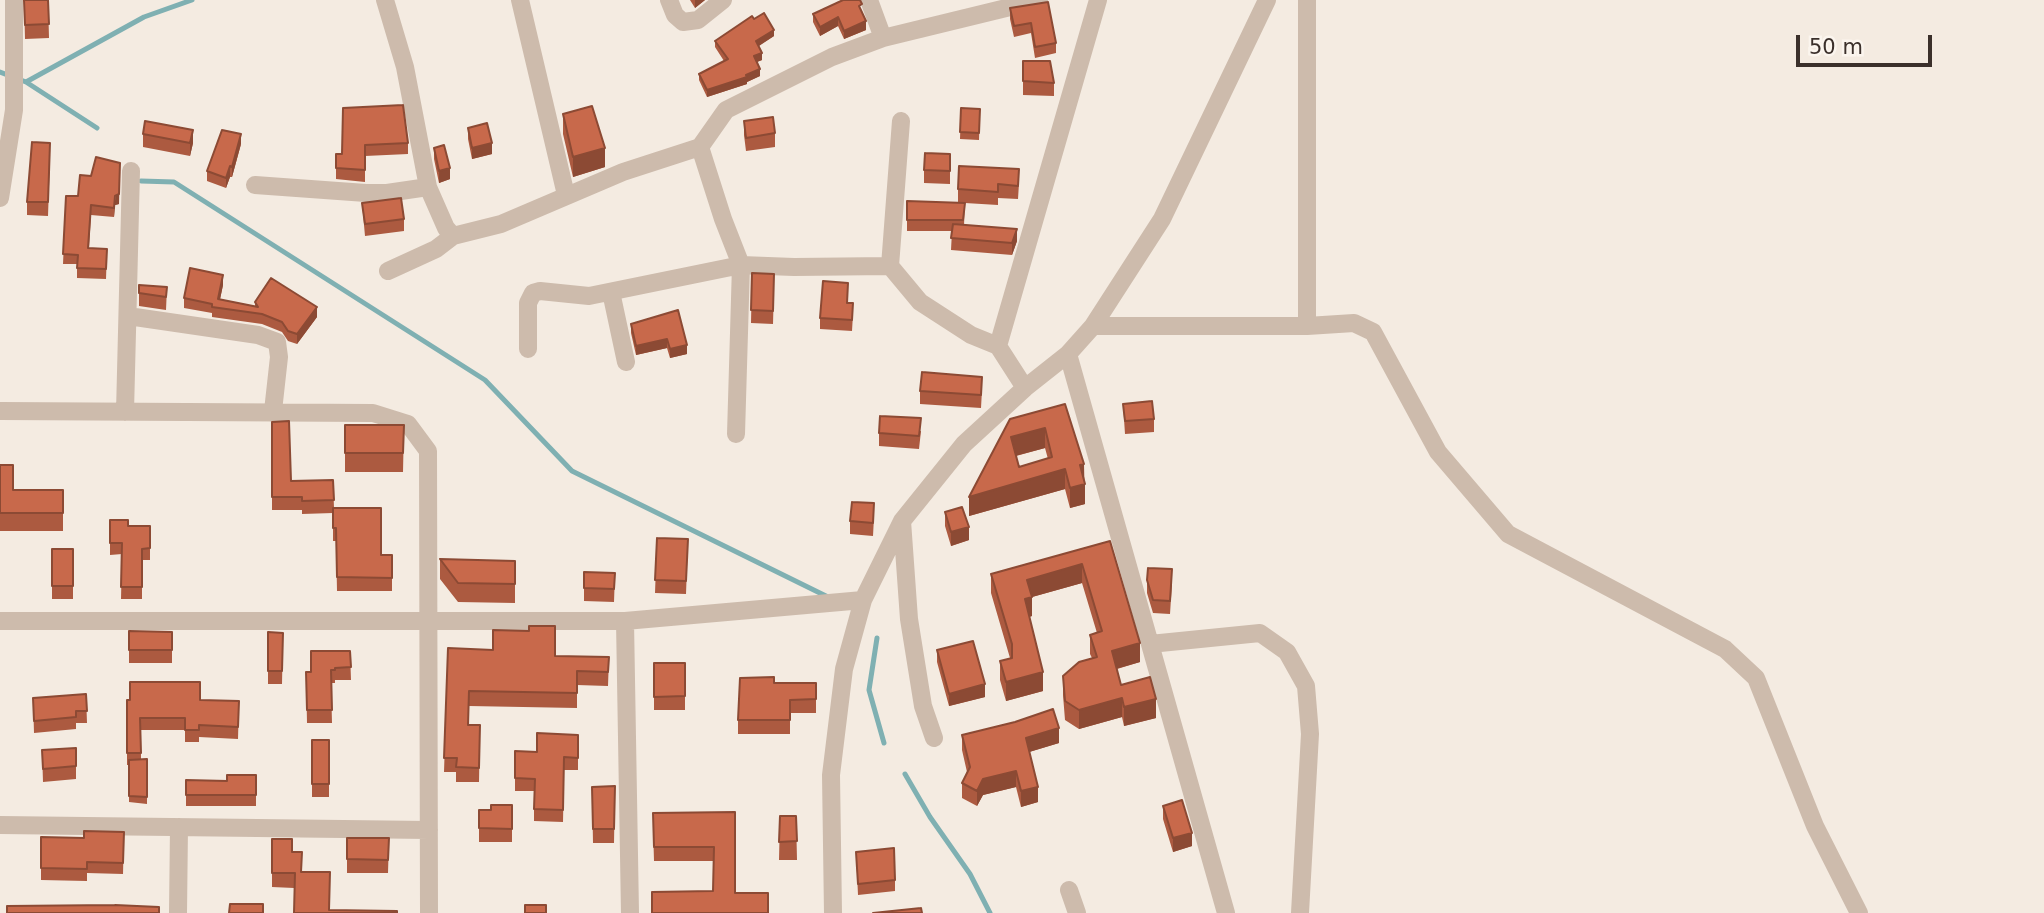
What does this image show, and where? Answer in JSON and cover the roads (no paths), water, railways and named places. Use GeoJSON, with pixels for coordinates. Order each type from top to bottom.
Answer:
{"type":"FeatureCollection","features":[{"type":"Feature","properties":{"kind":"street"},"geometry":{"type":"LineString","coordinates":[[0,198],[14,110],[14,0]]}},
{"type":"Feature","properties":{"kind":"street"},"geometry":{"type":"LineString","coordinates":[[385,0],[405,67],[428,187],[446,229],[453,236]]}},
{"type":"Feature","properties":{"kind":"street"},"geometry":{"type":"LineString","coordinates":[[520,0],[566,195]]}},
{"type":"Feature","properties":{"kind":"street"},"geometry":{"type":"LineString","coordinates":[[669,0],[675,15],[683,22],[698,20],[723,0]]}},
{"type":"Feature","properties":{"kind":"street"},"geometry":{"type":"LineString","coordinates":[[869,0],[883,38]]}},
{"type":"Feature","properties":{"kind":"street"},"geometry":{"type":"LineString","coordinates":[[388,271],[436,249],[453,236],[501,224],[623,172],[700,147],[726,110],[832,57],[883,38],[1036,0]]}},
{"type":"Feature","properties":{"kind":"street"},"geometry":{"type":"LineString","coordinates":[[998,346],[1098,0]]}},
{"type":"Feature","properties":{"kind":"street"},"geometry":{"type":"LineString","coordinates":[[833,913],[831,775],[844,669],[863,600],[902,521],[964,444],[1025,388],[1068,354],[1093,326],[1162,219],[1267,0]]}},
{"type":"Feature","properties":{"kind":"street"},"geometry":{"type":"LineString","coordinates":[[1307,0],[1307,326]]}},
{"type":"Feature","properties":{"kind":"street"},"geometry":{"type":"LineString","coordinates":[[901,121],[890,266],[920,302],[971,335],[998,346],[1025,388]]}},
{"type":"Feature","properties":{"kind":"street"},"geometry":{"type":"LineString","coordinates":[[700,147],[741,265],[736,434]]}},
{"type":"Feature","properties":{"kind":"street"},"geometry":{"type":"LineString","coordinates":[[125,412],[131,171]]}},
{"type":"Feature","properties":{"kind":"street"},"geometry":{"type":"LineString","coordinates":[[255,185],[366,193],[428,187]]}},
{"type":"Feature","properties":{"kind":"street"},"geometry":{"type":"LineString","coordinates":[[528,349],[528,303],[533,293],[540,291],[589,296],[741,265],[890,266]]}},
{"type":"Feature","properties":{"kind":"street"},"geometry":{"type":"LineString","coordinates":[[611,292],[626,362]]}},
{"type":"Feature","properties":{"kind":"street"},"geometry":{"type":"LineString","coordinates":[[128,316],[258,335],[277,342],[279,357],[273,411]]}},
{"type":"Feature","properties":{"kind":"street"},"geometry":{"type":"LineString","coordinates":[[1093,326],[1307,326],[1354,323],[1373,332],[1438,452],[1508,534],[1725,649],[1756,678],[1815,826],[1859,913]]}},
{"type":"Feature","properties":{"kind":"street"},"geometry":{"type":"LineString","coordinates":[[1068,354],[1226,913]]}},
{"type":"Feature","properties":{"kind":"street"},"geometry":{"type":"LineString","coordinates":[[0,411],[373,413],[408,424],[428,451],[429,913]]}},
{"type":"Feature","properties":{"kind":"street"},"geometry":{"type":"LineString","coordinates":[[902,521],[909,619],[923,706],[933,738]]}},
{"type":"Feature","properties":{"kind":"street"},"geometry":{"type":"LineString","coordinates":[[0,621],[625,621],[863,600]]}},
{"type":"Feature","properties":{"kind":"street"},"geometry":{"type":"LineString","coordinates":[[625,621],[630,913]]}},
{"type":"Feature","properties":{"kind":"street"},"geometry":{"type":"LineString","coordinates":[[1150,644],[1260,633],[1286,652],[1306,686],[1310,734],[1300,913]]}},
{"type":"Feature","properties":{"kind":"street"},"geometry":{"type":"LineString","coordinates":[[0,825],[429,830]]}},
{"type":"Feature","properties":{"kind":"street"},"geometry":{"type":"LineString","coordinates":[[178,913],[179,827]]}},
{"type":"Feature","properties":{"kind":"street"},"geometry":{"type":"LineString","coordinates":[[1069,890],[1077,913]]}},
{"type":"Feature","properties":{"kind":"waterway"},"geometry":{"type":"LineString","coordinates":[[0,72],[26,82],[144,17],[192,0]]}},
{"type":"Feature","properties":{"kind":"waterway"},"geometry":{"type":"LineString","coordinates":[[26,82],[97,128]]}},
{"type":"Feature","properties":{"kind":"waterway"},"geometry":{"type":"LineString","coordinates":[[141,181],[174,182],[485,380],[572,471],[828,597]]}},
{"type":"Feature","properties":{"kind":"waterway"},"geometry":{"type":"LineString","coordinates":[[877,638],[869,690],[884,743]]}},
{"type":"Feature","properties":{"kind":"waterway"},"geometry":{"type":"LineString","coordinates":[[905,774],[930,817],[970,874],[990,913]]}}]}
